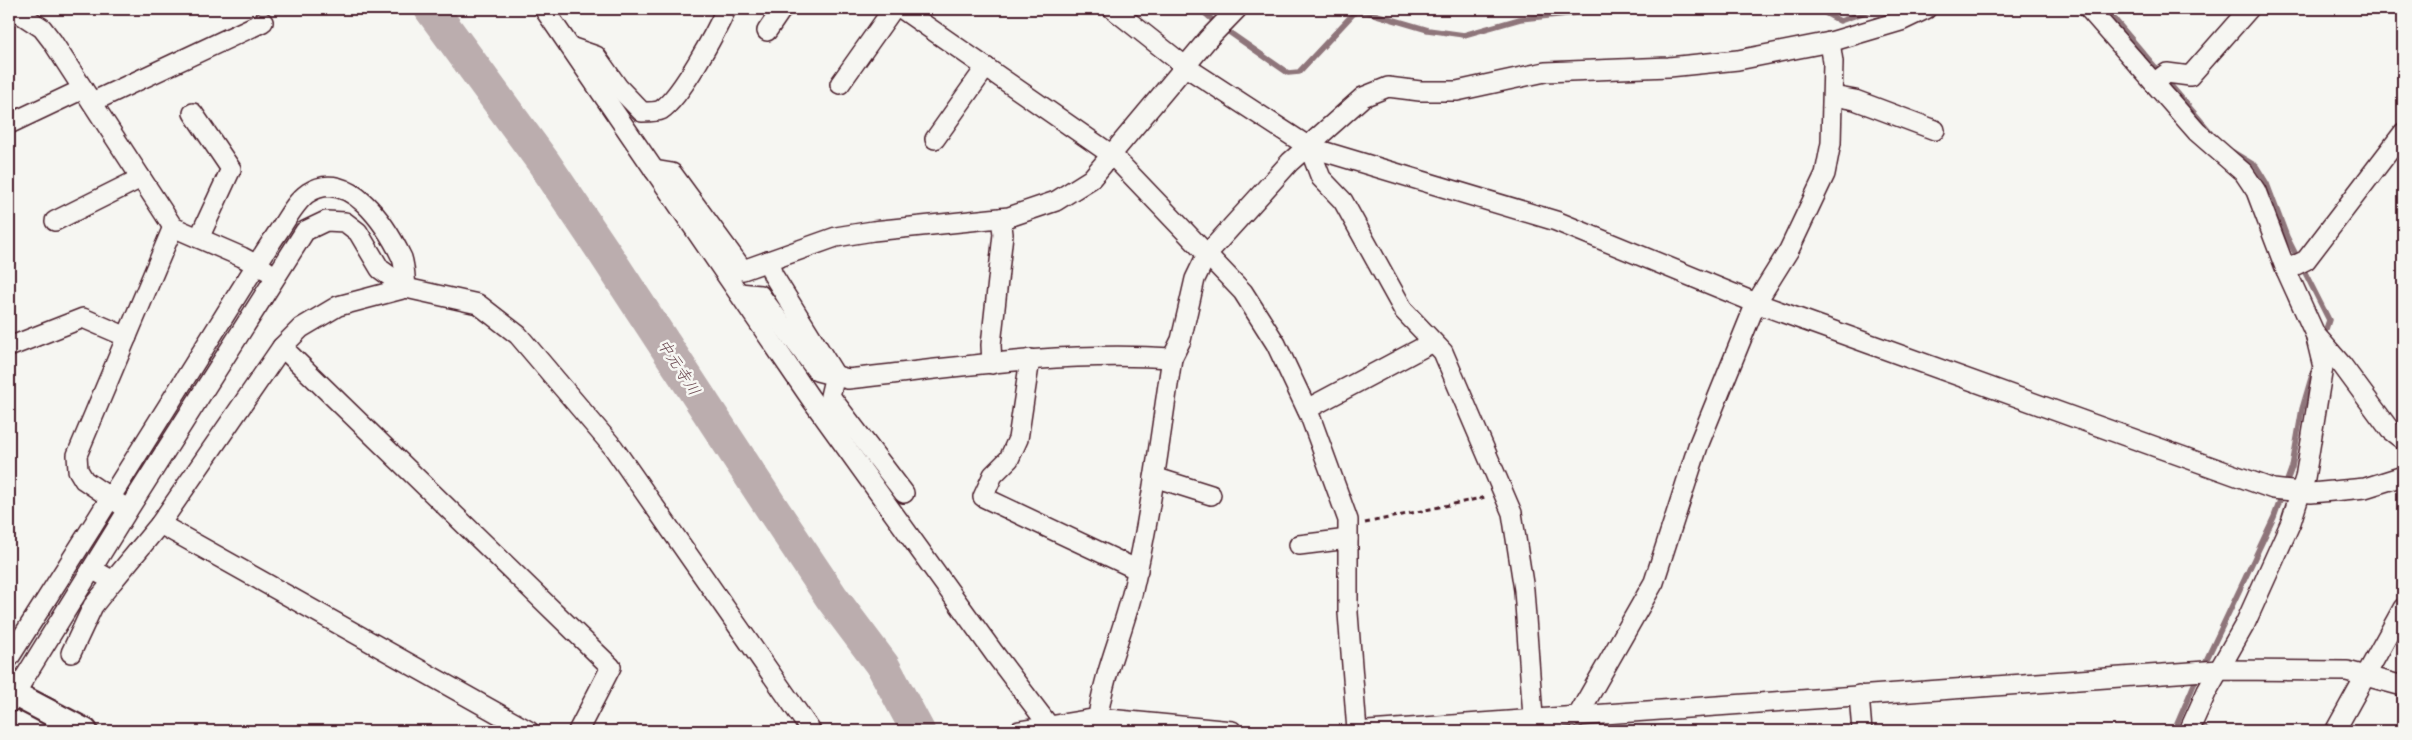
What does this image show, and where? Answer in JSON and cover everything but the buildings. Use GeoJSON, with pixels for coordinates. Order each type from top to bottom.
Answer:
{"type":"FeatureCollection","features":[{"type":"Feature","properties":{"kind":"main road"},"geometry":{"type":"LineString","coordinates":[[11,696],[85,731]]}},
{"type":"Feature","properties":{"kind":"street"},"geometry":{"type":"LineString","coordinates":[[13,9],[42,28],[173,227],[242,256],[276,276]]}},
{"type":"Feature","properties":{"kind":"street"},"geometry":{"type":"LineString","coordinates":[[544,9],[828,423],[1047,728]]}},
{"type":"Feature","properties":{"kind":"street"},"geometry":{"type":"LineString","coordinates":[[572,48],[596,56],[618,87],[642,112],[660,111],[675,96],[719,25],[726,9]]}},
{"type":"Feature","properties":{"kind":"street"},"geometry":{"type":"LineString","coordinates":[[767,31],[782,9]]}},
{"type":"Feature","properties":{"kind":"street"},"geometry":{"type":"LineString","coordinates":[[840,84],[893,9]]}},
{"type":"Feature","properties":{"kind":"street"},"geometry":{"type":"LineString","coordinates":[[902,9],[1112,155],[1243,292],[1276,344],[1307,409],[1348,520],[1348,613],[1357,731]]}},
{"type":"Feature","properties":{"kind":"street"},"geometry":{"type":"LineString","coordinates":[[1113,9],[1186,67],[1309,147],[1556,221],[1756,303],[2273,489],[2311,493],[2365,488],[2403,476]]}},
{"type":"Feature","properties":{"kind":"street"},"geometry":{"type":"LineString","coordinates":[[654,170],[672,173],[743,270],[836,237],[873,231],[1001,218],[1056,201],[1091,179],[1208,39],[1237,9]]}},
{"type":"Feature","properties":{"kind":"street"},"geometry":{"type":"LineString","coordinates":[[1098,718],[1101,694],[1113,661],[1138,570],[1172,358],[1181,340],[1195,279],[1207,254],[1290,162],[1363,97],[1388,87],[1420,91],[1457,92],[1545,72],[1669,67],[1738,60],[1830,42],[1901,21],[1926,9]]}},
{"type":"Feature","properties":{"kind":"street"},"geometry":{"type":"LineString","coordinates":[[2089,9],[2197,132],[2244,173],[2256,191],[2286,270],[2315,334],[2323,368],[2312,444],[2291,522],[2245,624],[2218,670],[2189,731]]}},
{"type":"Feature","properties":{"kind":"street"},"geometry":{"type":"LineString","coordinates":[[2154,83],[2167,74],[2190,76],[2249,9]]}},
{"type":"Feature","properties":{"kind":"street"},"geometry":{"type":"LineString","coordinates":[[9,124],[87,95],[263,22]]}},
{"type":"Feature","properties":{"kind":"street"},"geometry":{"type":"LineString","coordinates":[[1576,717],[1654,582],[1698,446],[1756,303],[1789,250],[1825,174],[1831,143],[1833,62],[1830,42]]}},
{"type":"Feature","properties":{"kind":"street"},"geometry":{"type":"LineString","coordinates":[[935,138],[986,67]]}},
{"type":"Feature","properties":{"kind":"street"},"geometry":{"type":"LineString","coordinates":[[1832,96],[1855,100],[1935,130]]}},
{"type":"Feature","properties":{"kind":"street"},"geometry":{"type":"LineString","coordinates":[[193,113],[231,169],[199,238]]}},
{"type":"Feature","properties":{"kind":"street"},"geometry":{"type":"LineString","coordinates":[[2286,270],[2306,260],[2403,133]]}},
{"type":"Feature","properties":{"kind":"street"},"geometry":{"type":"LineString","coordinates":[[1309,147],[1321,178],[1343,201],[1404,310],[1443,352],[1512,513],[1524,590],[1533,725]]}},
{"type":"Feature","properties":{"kind":"street"},"geometry":{"type":"LineString","coordinates":[[55,221],[141,178]]}},
{"type":"Feature","properties":{"kind":"street"},"geometry":{"type":"LineString","coordinates":[[9,658],[256,265],[294,208],[309,193],[327,187],[348,191],[365,202],[379,220],[402,260],[406,288]]}},
{"type":"Feature","properties":{"kind":"street"},"geometry":{"type":"LineString","coordinates":[[992,364],[991,345],[1003,234],[1001,218]]}},
{"type":"Feature","properties":{"kind":"street"},"geometry":{"type":"LineString","coordinates":[[11,696],[305,232],[326,221],[345,222],[358,232],[380,269],[406,288],[478,304],[518,335],[613,447],[811,731]]}},
{"type":"Feature","properties":{"kind":"street"},"geometry":{"type":"LineString","coordinates":[[128,510],[84,480],[78,470],[77,455],[173,227]]}},
{"type":"Feature","properties":{"kind":"street"},"geometry":{"type":"LineString","coordinates":[[768,261],[772,275],[835,375],[830,396],[904,493]]}},
{"type":"Feature","properties":{"kind":"street"},"geometry":{"type":"LineString","coordinates":[[71,653],[93,606],[160,524],[282,347],[302,328],[338,306],[406,288]]}},
{"type":"Feature","properties":{"kind":"street"},"geometry":{"type":"LineString","coordinates":[[739,293],[760,295],[817,371],[848,379],[1030,359],[1135,356],[1172,358]]}},
{"type":"Feature","properties":{"kind":"street"},"geometry":{"type":"LineString","coordinates":[[9,347],[83,318],[127,336]]}},
{"type":"Feature","properties":{"kind":"street"},"geometry":{"type":"LineString","coordinates":[[2315,334],[2342,365],[2390,430],[2403,440]]}},
{"type":"Feature","properties":{"kind":"street"},"geometry":{"type":"LineString","coordinates":[[1307,409],[1432,342]]}},
{"type":"Feature","properties":{"kind":"street"},"geometry":{"type":"LineString","coordinates":[[282,347],[611,667],[578,731]]}},
{"type":"Feature","properties":{"kind":"street"},"geometry":{"type":"LineString","coordinates":[[1030,359],[1018,439],[1009,459],[994,475],[983,497],[1138,570]]}},
{"type":"Feature","properties":{"kind":"street"},"geometry":{"type":"LineString","coordinates":[[1154,477],[1211,495]]}},
{"type":"Feature","properties":{"kind":"street"},"geometry":{"type":"LineString","coordinates":[[160,524],[529,731]]}},
{"type":"Feature","properties":{"kind":"street"},"geometry":{"type":"LineString","coordinates":[[1299,545],[1348,533]]}},
{"type":"Feature","properties":{"kind":"street"},"geometry":{"type":"LineString","coordinates":[[92,568],[113,581]]}},
{"type":"Feature","properties":{"kind":"street"},"geometry":{"type":"LineString","coordinates":[[2335,731],[2403,608]]}},
{"type":"Feature","properties":{"kind":"street"},"geometry":{"type":"LineString","coordinates":[[1368,731],[1533,725],[1576,717],[2218,670],[2347,671],[2403,686]]}},
{"type":"Feature","properties":{"kind":"street"},"geometry":{"type":"LineString","coordinates":[[1859,695],[1862,731]]}},
{"type":"Feature","properties":{"kind":"street"},"geometry":{"type":"LineString","coordinates":[[1019,731],[1047,728],[1098,718],[1232,731]]}},
{"type":"Feature","properties":{"kind":"path"},"geometry":{"type":"LineString","coordinates":[[1348,533],[1504,493]]}},
{"type":"Feature","properties":{"kind":"waterway","name":"中元寺川"},"geometry":{"type":"LineString","coordinates":[[431,9],[544,163],[832,598],[883,666],[918,731]]}},
{"type":"Feature","properties":{"kind":"waterway"},"geometry":{"type":"LineString","coordinates":[[1200,9],[1216,23],[1288,73],[1299,72],[1355,12],[1367,12],[1428,30],[1464,35],[1520,19],[1614,9]]}},
{"type":"Feature","properties":{"kind":"waterway"},"geometry":{"type":"LineString","coordinates":[[1818,9],[1840,21],[1874,9]]}},
{"type":"Feature","properties":{"kind":"waterway"},"geometry":{"type":"LineString","coordinates":[[2106,9],[2213,135]]}},
{"type":"Feature","properties":{"kind":"waterway"},"geometry":{"type":"LineString","coordinates":[[2233,152],[2256,166],[2267,184],[2287,237],[2329,320],[2323,338]]}},
{"type":"Feature","properties":{"kind":"waterway"},"geometry":{"type":"LineString","coordinates":[[2203,667],[2274,517],[2292,467],[2302,409],[2314,368]]}},
{"type":"Feature","properties":{"kind":"waterway"},"geometry":{"type":"LineString","coordinates":[[2174,731],[2198,675]]}},
{"type":"Feature","properties":{"kind":"waterway"},"geometry":{"type":"LineString","coordinates":[[2196,725],[2208,731]]}}]}
